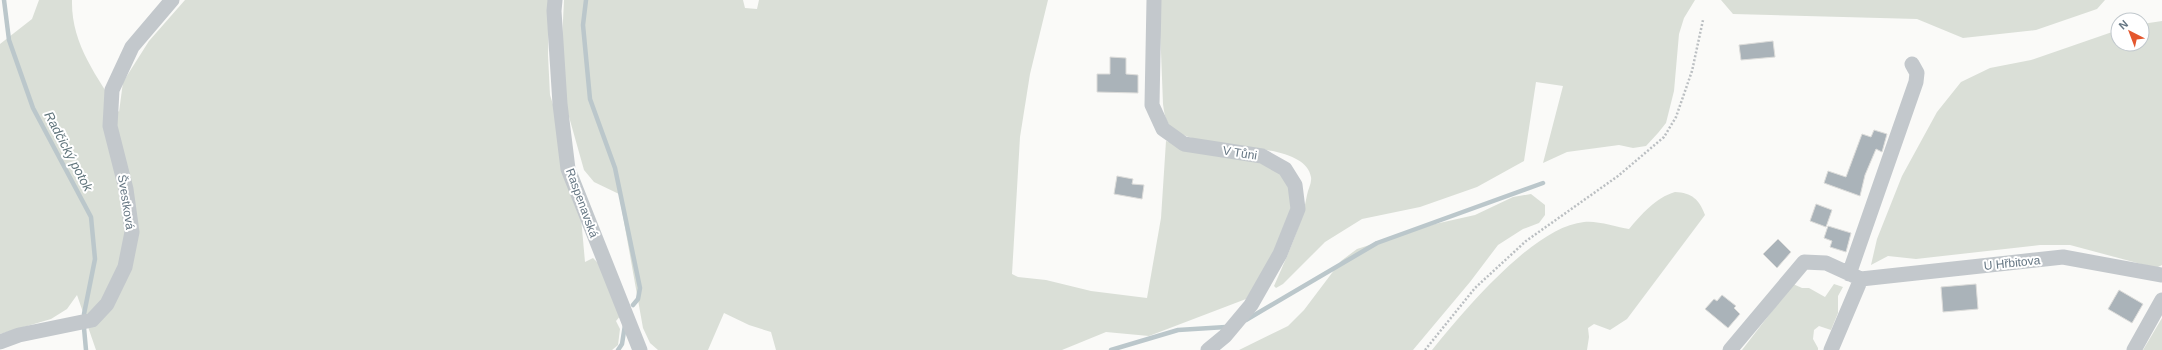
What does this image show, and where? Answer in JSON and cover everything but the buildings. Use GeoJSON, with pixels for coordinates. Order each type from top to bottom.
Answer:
{"type":"FeatureCollection","features":[{"type":"Feature","properties":{"kind":"street","name":"Švestková"},"geometry":{"type":"LineString","coordinates":[[0,342],[19,334],[92,320],[107,304],[125,267],[132,232],[126,189],[110,126],[112,90],[132,47],[172,0]]}},
{"type":"Feature","properties":{"kind":"street","name":"Raspenavská"},"geometry":{"type":"LineString","coordinates":[[555,0],[554,11],[560,104],[568,168],[640,350]]}},
{"type":"Feature","properties":{"kind":"street","name":"V Tůni"},"geometry":{"type":"LineString","coordinates":[[1154,0],[1152,105],[1163,129],[1184,144],[1262,156],[1285,169],[1295,185],[1298,209],[1280,254],[1251,305],[1225,336],[1208,350]]}},
{"type":"Feature","properties":{"kind":"street"},"geometry":{"type":"LineString","coordinates":[[1831,350],[1916,82],[1917,73],[1912,64]]}},
{"type":"Feature","properties":{"kind":"street","name":"U Hřbitova"},"geometry":{"type":"LineString","coordinates":[[1855,277],[2063,257],[2162,275]]}},
{"type":"Feature","properties":{"kind":"street"},"geometry":{"type":"LineString","coordinates":[[1730,350],[1804,262],[1826,263],[1855,277]]}},
{"type":"Feature","properties":{"kind":"street"},"geometry":{"type":"LineString","coordinates":[[2134,350],[2162,300]]}},
{"type":"Feature","properties":{"kind":"path"},"geometry":{"type":"LineString","coordinates":[[1425,350],[1475,288],[1526,241],[1618,176],[1664,137],[1676,117],[1689,78],[1702,20]]}},
{"type":"Feature","properties":{"kind":"shaded area"},"geometry":{"type":"Polygon","coordinates":[[[39,0],[72,0],[76,31],[81,45],[94,72],[119,112],[123,82],[149,41],[185,0],[549,0],[548,55],[550,95],[578,184],[585,262],[593,258],[600,265],[622,314],[616,321],[620,329],[618,345],[612,350],[96,350],[77,295],[67,309],[51,319],[0,334],[0,44],[32,19],[39,0]]]}},
{"type":"Feature","properties":{"kind":"shaded area"},"geometry":{"type":"Polygon","coordinates":[[[564,0],[743,0],[745,8],[757,9],[759,0],[1048,0],[1030,74],[1020,137],[1012,274],[1018,277],[1046,280],[1091,291],[1147,298],[1161,218],[1166,141],[1206,152],[1266,161],[1285,177],[1291,198],[1291,209],[1279,249],[1246,299],[1149,336],[1106,332],[1062,350],[776,350],[771,332],[749,325],[724,313],[708,350],[658,350],[650,343],[643,328],[619,194],[594,182],[584,170],[564,99],[562,41],[564,0]]]}},
{"type":"Feature","properties":{"kind":"shaded area"},"geometry":{"type":"Polygon","coordinates":[[[1159,0],[1695,0],[1684,18],[1679,34],[1674,91],[1666,123],[1646,146],[1633,148],[1619,145],[1567,152],[1543,163],[1563,86],[1536,82],[1524,161],[1477,187],[1420,207],[1362,219],[1325,242],[1283,284],[1276,288],[1274,286],[1301,218],[1311,177],[1304,164],[1290,156],[1270,151],[1203,141],[1184,135],[1169,125],[1164,113],[1163,104],[1159,0]]]}},
{"type":"Feature","properties":{"kind":"shaded area"},"geometry":{"type":"Polygon","coordinates":[[[1721,0],[2105,0],[2097,9],[2036,30],[1963,38],[1917,19],[1733,14],[1721,0]]]}},
{"type":"Feature","properties":{"kind":"shaded area"},"geometry":{"type":"Polygon","coordinates":[[[2162,21],[2162,265],[2156,268],[2070,245],[2040,245],[1916,259],[1888,256],[1871,265],[1877,239],[1902,176],[1937,112],[1961,82],[1990,68],[2031,60],[2110,33],[2110,52],[2150,52],[2150,23],[2162,21]]]}},
{"type":"Feature","properties":{"kind":"shaded area"},"geometry":{"type":"Polygon","coordinates":[[[1675,192],[1690,195],[1694,198],[1700,205],[1705,215],[1627,319],[1610,330],[1594,324],[1588,328],[1589,337],[1587,350],[1432,350],[1462,314],[1501,273],[1522,254],[1543,239],[1564,227],[1584,222],[1600,223],[1629,229],[1655,202],[1675,192]]]}},
{"type":"Feature","properties":{"kind":"shaded area"},"geometry":{"type":"Polygon","coordinates":[[[1531,194],[1545,205],[1545,215],[1539,223],[1523,229],[1498,245],[1470,282],[1413,350],[1239,350],[1288,326],[1304,310],[1341,261],[1357,249],[1435,224],[1475,215],[1513,197],[1531,194]]]}},
{"type":"Feature","properties":{"kind":"shaded area"},"geometry":{"type":"Polygon","coordinates":[[[1793,284],[1802,288],[1809,288],[1825,297],[1834,284],[1843,287],[1838,296],[1838,313],[1831,330],[1819,326],[1814,330],[1813,339],[1818,350],[1742,350],[1793,284]]]}},
{"type":"Feature","properties":{"kind":"shaded area"},"geometry":{"type":"Polygon","coordinates":[[[2162,318],[2162,350],[2143,350],[2162,318]]]}},
{"type":"Feature","properties":{"kind":"waterway","name":"Radčický potok"},"geometry":{"type":"LineString","coordinates":[[4,0],[9,40],[33,108],[91,217],[95,259],[84,314]]}},
{"type":"Feature","properties":{"kind":"waterway"},"geometry":{"type":"LineString","coordinates":[[586,0],[583,25],[590,99],[615,168],[640,288],[638,299],[633,305]]}},
{"type":"Feature","properties":{"kind":"waterway"},"geometry":{"type":"LineString","coordinates":[[1246,320],[1377,243],[1543,183]]}},
{"type":"Feature","properties":{"kind":"waterway"},"geometry":{"type":"LineString","coordinates":[[618,350],[622,344],[625,325]]}},
{"type":"Feature","properties":{"kind":"waterway"},"geometry":{"type":"LineString","coordinates":[[1111,350],[1178,330],[1226,327]]}},
{"type":"Feature","properties":{"kind":"waterway","name":"Radčický potok"},"geometry":{"type":"LineString","coordinates":[[84,328],[86,350]]}}]}
